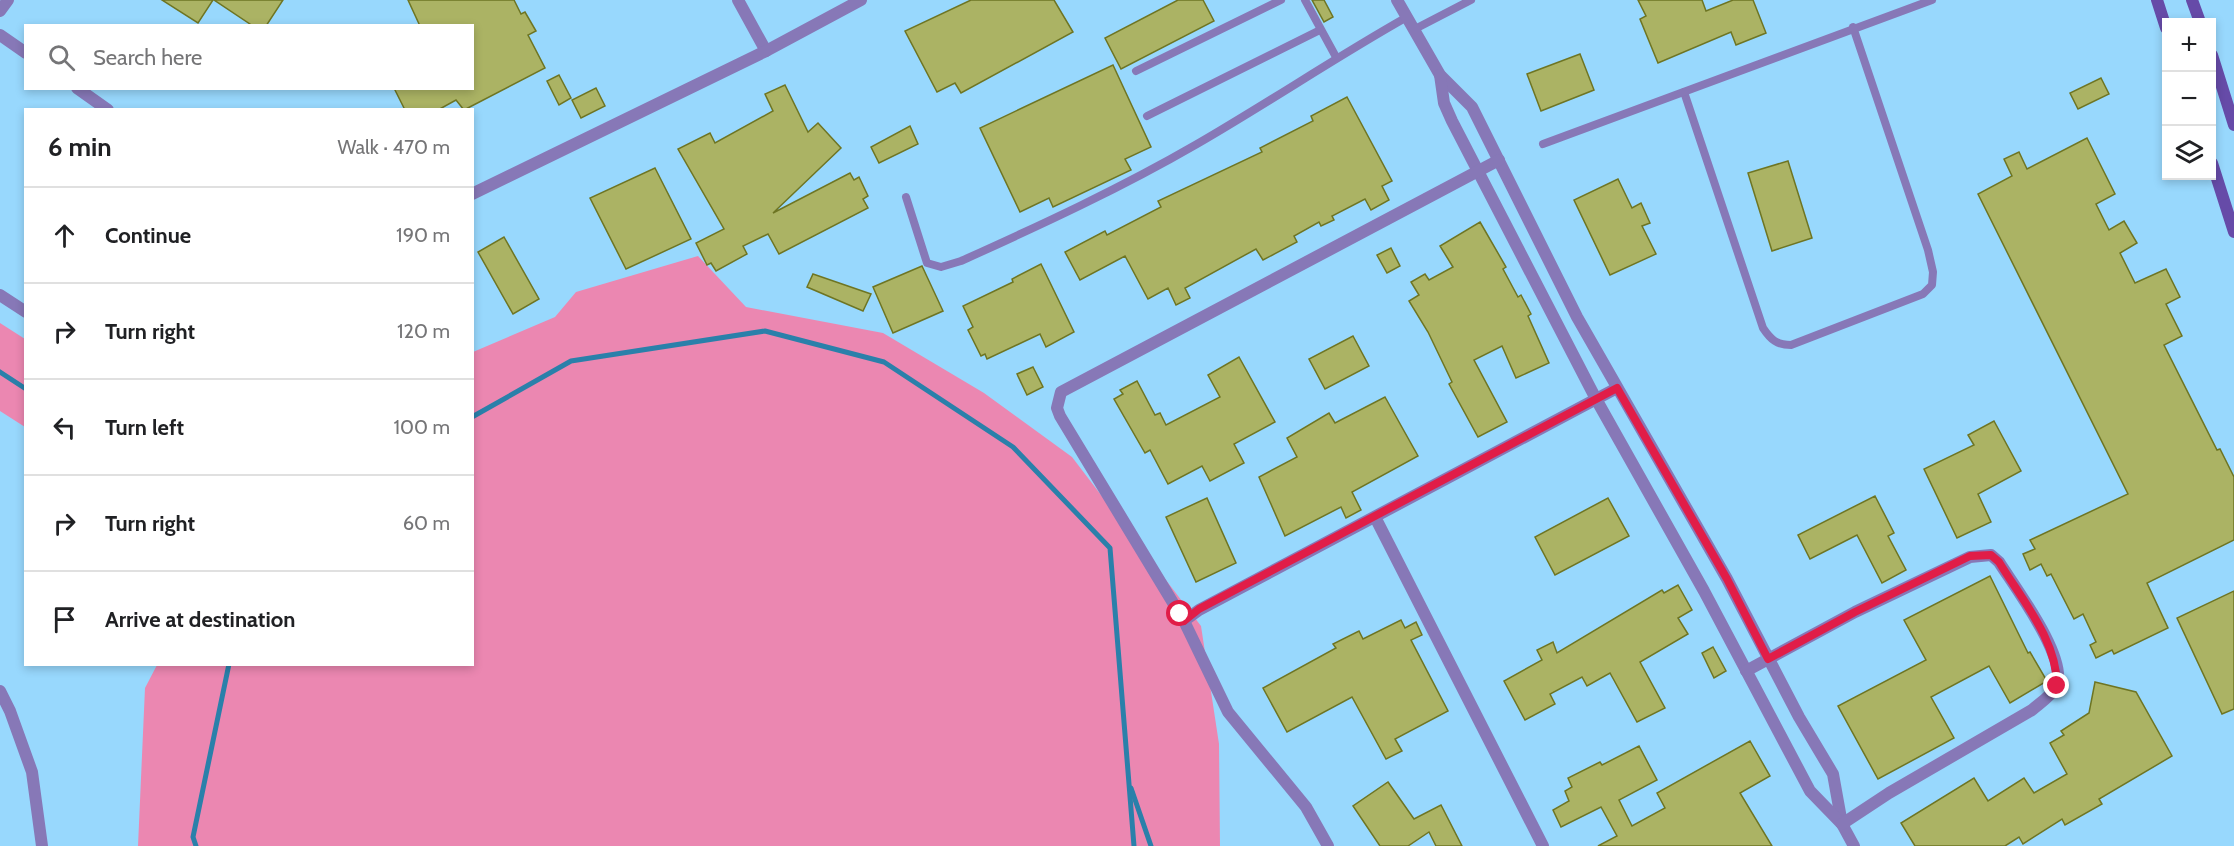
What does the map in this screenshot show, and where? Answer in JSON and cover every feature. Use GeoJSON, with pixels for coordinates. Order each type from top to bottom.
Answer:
{"type":"FeatureCollection","features":[{"type":"Feature","properties":{"kind":"street"},"geometry":{"type":"LineString","coordinates":[[0,11],[8,0]]}},
{"type":"Feature","properties":{"kind":"street"},"geometry":{"type":"LineString","coordinates":[[738,0],[765,51]]}},
{"type":"Feature","properties":{"kind":"street"},"geometry":{"type":"LineString","coordinates":[[474,193],[765,51],[861,0]]}},
{"type":"Feature","properties":{"kind":"street"},"geometry":{"type":"LineString","coordinates":[[1397,0],[1440,75],[1472,107],[1577,317],[1727,579],[1768,659],[1833,774],[1842,824]]}},
{"type":"Feature","properties":{"kind":"street"},"geometry":{"type":"LineString","coordinates":[[2157,0],[2163,18]]}},
{"type":"Feature","properties":{"kind":"street"},"geometry":{"type":"LineString","coordinates":[[2192,0],[2199,18]]}},
{"type":"Feature","properties":{"kind":"street"},"geometry":{"type":"LineString","coordinates":[[0,35],[24,52]]}},
{"type":"Feature","properties":{"kind":"street"},"geometry":{"type":"LineString","coordinates":[[2216,70],[2234,125]]}},
{"type":"Feature","properties":{"kind":"street"},"geometry":{"type":"LineString","coordinates":[[1440,75],[1444,103],[1596,399],[1704,591],[1810,791],[1842,824],[1854,846]]}},
{"type":"Feature","properties":{"kind":"street"},"geometry":{"type":"LineString","coordinates":[[80,90],[105,108]]}},
{"type":"Feature","properties":{"kind":"street"},"geometry":{"type":"LineString","coordinates":[[1328,846],[1306,807],[1228,712],[1184,621],[1057,408],[1061,392],[1499,160]]}},
{"type":"Feature","properties":{"kind":"street"},"geometry":{"type":"LineString","coordinates":[[2216,178],[2234,232]]}},
{"type":"Feature","properties":{"kind":"street"},"geometry":{"type":"LineString","coordinates":[[0,295],[24,311]]}},
{"type":"Feature","properties":{"kind":"street"},"geometry":{"type":"LineString","coordinates":[[1184,621],[1199,609],[1617,388]]}},
{"type":"Feature","properties":{"kind":"street"},"geometry":{"type":"LineString","coordinates":[[1375,517],[1543,846]]}},
{"type":"Feature","properties":{"kind":"street"},"geometry":{"type":"LineString","coordinates":[[1746,671],[1855,612],[1970,556],[1991,555],[1999,562],[2051,647],[2057,667],[2057,686],[2048,698],[1842,824]]}},
{"type":"Feature","properties":{"kind":"street"},"geometry":{"type":"LineString","coordinates":[[0,692],[10,711],[32,772],[42,846]]}},
{"type":"Feature","properties":{"kind":"lane"},"geometry":{"type":"LineString","coordinates":[[1136,71],[1281,0]]}},
{"type":"Feature","properties":{"kind":"lane"},"geometry":{"type":"LineString","coordinates":[[1305,0],[1336,57]]}},
{"type":"Feature","properties":{"kind":"lane"},"geometry":{"type":"LineString","coordinates":[[1413,30],[1471,0]]}},
{"type":"Feature","properties":{"kind":"lane"},"geometry":{"type":"LineString","coordinates":[[1543,144],[1853,27],[1932,0]]}},
{"type":"Feature","properties":{"kind":"lane"},"geometry":{"type":"LineString","coordinates":[[906,198],[927,263],[941,267],[961,261],[1106,194],[1178,155],[1336,57],[1407,17]]}},
{"type":"Feature","properties":{"kind":"lane"},"geometry":{"type":"LineString","coordinates":[[1684,92],[1764,328],[1770,338],[1780,345],[1802,341],[1923,294],[1932,285],[1933,272],[1928,250],[1853,27]]}},
{"type":"Feature","properties":{"kind":"lane"},"geometry":{"type":"LineString","coordinates":[[1147,116],[1320,30]]}},
{"type":"Feature","properties":{"kind":"shaded area"},"geometry":{"type":"Polygon","coordinates":[[[698,256],[746,307],[883,333],[984,393],[1072,457],[1201,626],[1219,744],[1220,846],[138,846],[145,688],[156,666],[474,666],[474,352],[555,317],[576,292],[698,256]]]}},
{"type":"Feature","properties":{"kind":"shaded area"},"geometry":{"type":"Polygon","coordinates":[[[0,323],[24,338],[24,426],[0,411],[0,323]]]}},
{"type":"Feature","properties":{"kind":"building"},"geometry":{"type":"Polygon","coordinates":[[[162,0],[213,0],[198,23],[162,0]]]}},
{"type":"Feature","properties":{"kind":"building"},"geometry":{"type":"Polygon","coordinates":[[[214,0],[283,0],[267,24],[250,24],[214,0]]]}},
{"type":"Feature","properties":{"kind":"building"},"geometry":{"type":"Polygon","coordinates":[[[408,0],[514,0],[521,14],[525,12],[536,31],[528,35],[545,68],[468,108],[462,108],[456,100],[442,108],[404,108],[395,90],[474,90],[474,24],[419,24],[408,0]]]}},
{"type":"Feature","properties":{"kind":"building"},"geometry":{"type":"Polygon","coordinates":[[[971,0],[1054,0],[1073,32],[961,93],[955,83],[937,92],[905,31],[971,0]]]}},
{"type":"Feature","properties":{"kind":"building"},"geometry":{"type":"Polygon","coordinates":[[[1178,0],[1203,0],[1214,21],[1121,69],[1105,38],[1178,0]]]}},
{"type":"Feature","properties":{"kind":"building"},"geometry":{"type":"Polygon","coordinates":[[[1312,0],[1324,0],[1333,17],[1324,22],[1312,0]]]}},
{"type":"Feature","properties":{"kind":"building"},"geometry":{"type":"Polygon","coordinates":[[[1638,0],[1702,0],[1706,11],[1733,0],[1753,0],[1766,33],[1736,45],[1731,32],[1658,63],[1640,19],[1646,16],[1638,0]]]}},
{"type":"Feature","properties":{"kind":"building"},"geometry":{"type":"Polygon","coordinates":[[[1580,54],[1594,90],[1541,111],[1527,74],[1580,54]]]}},
{"type":"Feature","properties":{"kind":"building"},"geometry":{"type":"Polygon","coordinates":[[[1113,65],[1151,147],[1125,159],[1131,170],[1053,207],[1049,198],[1020,212],[980,128],[1113,65]]]}},
{"type":"Feature","properties":{"kind":"building"},"geometry":{"type":"Polygon","coordinates":[[[559,75],[571,98],[559,105],[547,81],[559,75]]]}},
{"type":"Feature","properties":{"kind":"building"},"geometry":{"type":"Polygon","coordinates":[[[2101,78],[2109,94],[2078,109],[2070,93],[2101,78]]]}},
{"type":"Feature","properties":{"kind":"building"},"geometry":{"type":"Polygon","coordinates":[[[785,85],[808,132],[818,123],[841,148],[773,213],[850,173],[854,180],[859,177],[868,196],[863,199],[868,208],[779,254],[768,234],[743,246],[747,254],[716,271],[711,263],[707,265],[696,243],[724,229],[678,149],[710,133],[715,143],[773,111],[765,94],[785,85]]]}},
{"type":"Feature","properties":{"kind":"building"},"geometry":{"type":"Polygon","coordinates":[[[596,88],[605,106],[581,118],[572,100],[596,88]]]}},
{"type":"Feature","properties":{"kind":"building"},"geometry":{"type":"Polygon","coordinates":[[[1347,97],[1392,181],[1382,186],[1389,200],[1371,210],[1365,199],[1332,216],[1334,220],[1321,226],[1319,222],[1294,236],[1297,242],[1263,260],[1256,249],[1185,288],[1190,298],[1176,305],[1168,288],[1148,299],[1125,256],[1080,280],[1065,252],[1105,231],[1107,235],[1161,207],[1158,201],[1262,152],[1260,148],[1313,121],[1311,116],[1347,97]]]}},
{"type":"Feature","properties":{"kind":"building"},"geometry":{"type":"Polygon","coordinates":[[[910,126],[918,144],[879,163],[871,147],[910,126]]]}},
{"type":"Feature","properties":{"kind":"building"},"geometry":{"type":"Polygon","coordinates":[[[2087,138],[2115,194],[2096,204],[2109,230],[2124,221],[2137,243],[2120,253],[2135,283],[2166,269],[2180,297],[2166,304],[2182,336],[2164,345],[2217,450],[2220,449],[2234,477],[2234,540],[2147,583],[2168,628],[2114,654],[2112,650],[2096,658],[2090,645],[2096,642],[2083,614],[2074,619],[2051,574],[2047,576],[2041,564],[2030,570],[2023,554],[2035,549],[2030,540],[2128,494],[1978,194],[2012,176],[2004,159],[2019,152],[2027,169],[2087,138]]]}},
{"type":"Feature","properties":{"kind":"building"},"geometry":{"type":"Polygon","coordinates":[[[1788,161],[1812,238],[1772,251],[1748,173],[1788,161]]]}},
{"type":"Feature","properties":{"kind":"building"},"geometry":{"type":"Polygon","coordinates":[[[655,168],[691,239],[626,269],[590,198],[655,168]]]}},
{"type":"Feature","properties":{"kind":"building"},"geometry":{"type":"Polygon","coordinates":[[[1618,179],[1632,208],[1641,203],[1650,223],[1642,226],[1656,254],[1610,275],[1574,200],[1618,179]]]}},
{"type":"Feature","properties":{"kind":"building"},"geometry":{"type":"Polygon","coordinates":[[[1480,222],[1506,267],[1503,269],[1518,297],[1521,295],[1531,314],[1528,316],[1549,363],[1516,378],[1502,346],[1474,360],[1507,422],[1478,437],[1449,384],[1452,382],[1428,332],[1409,301],[1419,295],[1411,282],[1425,274],[1429,280],[1453,267],[1440,246],[1480,222]]]}},
{"type":"Feature","properties":{"kind":"building"},"geometry":{"type":"Polygon","coordinates":[[[504,237],[539,299],[513,314],[478,252],[504,237]]]}},
{"type":"Feature","properties":{"kind":"building"},"geometry":{"type":"Polygon","coordinates":[[[1391,248],[1400,266],[1387,273],[1377,255],[1391,248]]]}},
{"type":"Feature","properties":{"kind":"building"},"geometry":{"type":"Polygon","coordinates":[[[1041,264],[1074,332],[1046,347],[1040,334],[987,359],[985,354],[981,356],[968,330],[973,327],[963,306],[1013,282],[1012,279],[1041,264]]]}},
{"type":"Feature","properties":{"kind":"building"},"geometry":{"type":"Polygon","coordinates":[[[922,266],[943,311],[893,333],[873,287],[922,266]]]}},
{"type":"Feature","properties":{"kind":"building"},"geometry":{"type":"Polygon","coordinates":[[[813,274],[871,294],[863,311],[807,287],[813,274]]]}},
{"type":"Feature","properties":{"kind":"building"},"geometry":{"type":"Polygon","coordinates":[[[1353,336],[1369,366],[1325,389],[1309,359],[1353,336]]]}},
{"type":"Feature","properties":{"kind":"building"},"geometry":{"type":"Polygon","coordinates":[[[1239,357],[1275,422],[1234,444],[1244,463],[1210,481],[1202,466],[1168,484],[1150,450],[1145,453],[1114,399],[1123,394],[1120,390],[1137,381],[1155,415],[1160,413],[1166,425],[1220,397],[1208,375],[1239,357]]]}},
{"type":"Feature","properties":{"kind":"building"},"geometry":{"type":"Polygon","coordinates":[[[1033,367],[1043,387],[1027,395],[1017,374],[1033,367]]]}},
{"type":"Feature","properties":{"kind":"building"},"geometry":{"type":"Polygon","coordinates":[[[1385,397],[1418,456],[1352,492],[1361,510],[1346,518],[1341,507],[1285,536],[1259,477],[1297,457],[1287,438],[1329,413],[1335,423],[1385,397]]]}},
{"type":"Feature","properties":{"kind":"building"},"geometry":{"type":"Polygon","coordinates":[[[1994,421],[2021,471],[1978,494],[1991,522],[1957,538],[1924,469],[1974,445],[1968,435],[1994,421]]]}},
{"type":"Feature","properties":{"kind":"building"},"geometry":{"type":"Polygon","coordinates":[[[1875,496],[1894,533],[1888,536],[1906,570],[1882,583],[1857,535],[1810,559],[1798,535],[1875,496]]]}},
{"type":"Feature","properties":{"kind":"building"},"geometry":{"type":"Polygon","coordinates":[[[1207,498],[1236,563],[1196,582],[1166,517],[1207,498]]]}},
{"type":"Feature","properties":{"kind":"building"},"geometry":{"type":"Polygon","coordinates":[[[1608,498],[1629,536],[1555,575],[1535,537],[1608,498]]]}},
{"type":"Feature","properties":{"kind":"building"},"geometry":{"type":"Polygon","coordinates":[[[1990,576],[2028,653],[2030,652],[2047,681],[2010,703],[1989,666],[1931,697],[1954,738],[1878,779],[1838,706],[1926,660],[1904,620],[1990,576]]]}},
{"type":"Feature","properties":{"kind":"building"},"geometry":{"type":"Polygon","coordinates":[[[1678,585],[1692,610],[1678,618],[1688,634],[1640,662],[1665,708],[1637,722],[1610,673],[1587,686],[1582,677],[1550,694],[1555,704],[1525,720],[1504,681],[1542,660],[1537,650],[1553,642],[1557,653],[1662,590],[1664,593],[1678,585]]]}},
{"type":"Feature","properties":{"kind":"building"},"geometry":{"type":"Polygon","coordinates":[[[2234,591],[2234,709],[2222,714],[2177,618],[2234,591]]]}},
{"type":"Feature","properties":{"kind":"building"},"geometry":{"type":"Polygon","coordinates":[[[1401,620],[1405,628],[1416,622],[1422,635],[1411,640],[1448,711],[1395,739],[1402,751],[1386,759],[1352,697],[1287,732],[1263,688],[1336,648],[1333,644],[1359,631],[1363,639],[1401,620]]]}},
{"type":"Feature","properties":{"kind":"building"},"geometry":{"type":"Polygon","coordinates":[[[1713,647],[1726,671],[1714,678],[1702,653],[1713,647]]]}},
{"type":"Feature","properties":{"kind":"building"},"geometry":{"type":"Polygon","coordinates":[[[2095,682],[2136,692],[2172,756],[2099,799],[2102,804],[2065,825],[2062,819],[2023,844],[2019,837],[2005,846],[1915,846],[1901,823],[1974,778],[1988,801],[2024,778],[2034,793],[2067,774],[2050,743],[2064,735],[2061,731],[2089,713],[2095,682]]]}},
{"type":"Feature","properties":{"kind":"building"},"geometry":{"type":"Polygon","coordinates":[[[1750,741],[1770,776],[1740,793],[1772,846],[1598,846],[1617,836],[1601,807],[1561,827],[1553,810],[1569,801],[1565,791],[1572,787],[1568,778],[1600,762],[1602,765],[1639,746],[1657,780],[1619,800],[1632,826],[1665,808],[1657,793],[1750,741]]]}},
{"type":"Feature","properties":{"kind":"building"},"geometry":{"type":"Polygon","coordinates":[[[1388,782],[1414,819],[1441,805],[1462,846],[1436,846],[1429,832],[1408,846],[1380,846],[1353,806],[1388,782]]]}},
{"type":"Feature","properties":{"kind":"waterway"},"geometry":{"type":"LineString","coordinates":[[474,416],[571,361],[765,331],[884,362],[1013,447],[1110,548],[1134,846]]}},
{"type":"Feature","properties":{"kind":"waterway"},"geometry":{"type":"LineString","coordinates":[[0,372],[24,388]]}},
{"type":"Feature","properties":{"kind":"waterway"},"geometry":{"type":"LineString","coordinates":[[196,846],[193,837],[229,666]]}},
{"type":"Feature","properties":{"kind":"waterway"},"geometry":{"type":"LineString","coordinates":[[1131,788],[1151,846]]}},
{"type":"Feature","properties":{"kind":"route"},"geometry":{"type":"LineString","coordinates":[[1180,614],[1184,621],[1199,609],[1321,543],[1375,517],[1617,388],[1727,579],[1768,659],[1855,612],[1970,556],[1991,555],[1999,562],[2051,647],[2057,667],[2057,686]]}}]}
